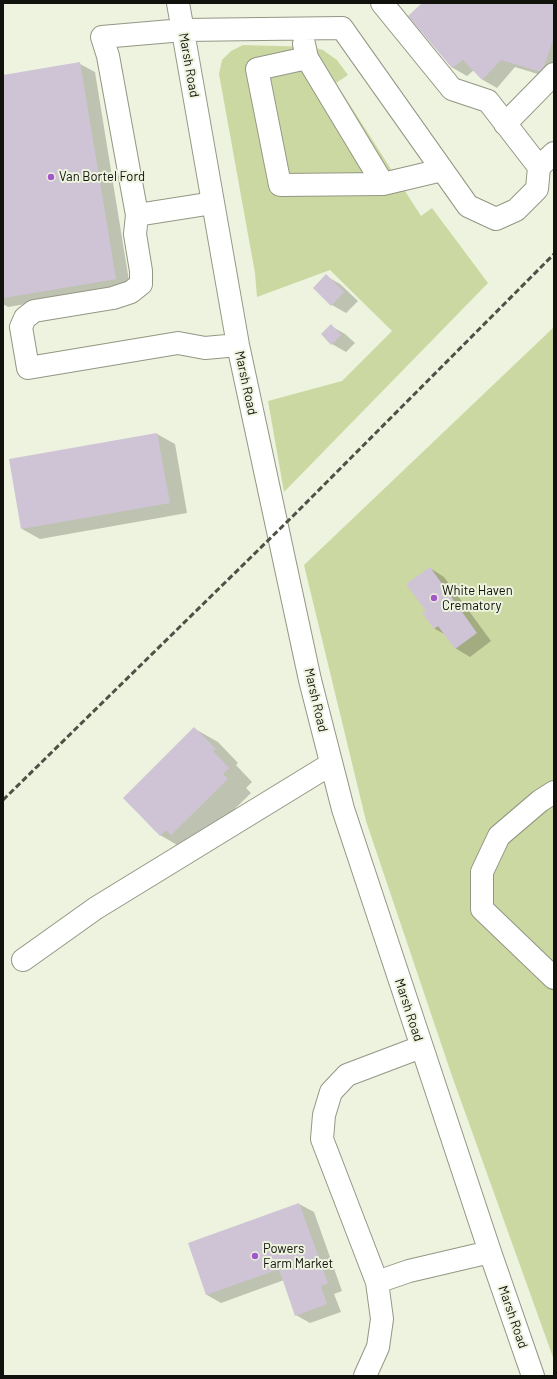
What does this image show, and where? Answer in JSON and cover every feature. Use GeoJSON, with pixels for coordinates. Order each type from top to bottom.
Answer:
{"type":"FeatureCollection","features":[{"type":"Feature","properties":{"kind":"street","name":"Marsh Road"},"geometry":{"type":"LineString","coordinates":[[178,3],[238,345],[310,680],[331,764],[343,809],[490,1252],[533,1376]]}},
{"type":"Feature","properties":{"kind":"street"},"geometry":{"type":"LineString","coordinates":[[238,345],[205,348],[178,343],[28,368],[22,328],[25,318],[34,311],[113,298],[131,292],[141,284],[141,271],[135,234],[137,215],[108,56],[102,37],[183,30],[342,28],[468,206],[496,219],[516,210],[537,189],[547,160],[505,124],[488,101],[452,89],[382,3]]}},
{"type":"Feature","properties":{"kind":"street"},"geometry":{"type":"LineString","coordinates":[[301,29],[307,58],[383,184]]}},
{"type":"Feature","properties":{"kind":"street"},"geometry":{"type":"LineString","coordinates":[[307,58],[257,69],[280,185],[383,184],[442,170]]}},
{"type":"Feature","properties":{"kind":"street"},"geometry":{"type":"LineString","coordinates":[[505,124],[554,74]]}},
{"type":"Feature","properties":{"kind":"street"},"geometry":{"type":"LineString","coordinates":[[137,215],[213,203]]}},
{"type":"Feature","properties":{"kind":"street"},"geometry":{"type":"LineString","coordinates":[[23,960],[96,908],[331,764]]}},
{"type":"Feature","properties":{"kind":"street"},"geometry":{"type":"LineString","coordinates":[[554,792],[499,836],[482,872],[482,909],[554,978]]}},
{"type":"Feature","properties":{"kind":"street"},"geometry":{"type":"LineString","coordinates":[[365,1376],[378,1347],[382,1319],[377,1282],[322,1139],[324,1114],[331,1092],[347,1075],[422,1047]]}},
{"type":"Feature","properties":{"kind":"street"},"geometry":{"type":"LineString","coordinates":[[377,1282],[409,1271],[490,1252]]}},
{"type":"Feature","properties":{"kind":"green space"},"geometry":{"type":"Polygon","coordinates":[[[243,45],[312,47],[323,50],[337,60],[348,75],[336,83],[421,216],[432,208],[488,283],[284,492],[268,401],[342,381],[392,331],[330,270],[257,297],[255,273],[219,74],[222,60],[231,51],[243,45]]]}},
{"type":"Feature","properties":{"kind":"green space"},"geometry":{"type":"Polygon","coordinates":[[[554,327],[554,1360],[452,1076],[366,821],[304,565],[554,327]]]}},
{"type":"Feature","properties":{"kind":"building"},"geometry":{"type":"Polygon","coordinates":[[[422,3],[554,3],[554,37],[542,72],[501,60],[482,80],[463,60],[452,68],[408,16],[422,3]]]}},
{"type":"Feature","properties":{"kind":"building","name":"Van Bortel Ford"},"geometry":{"type":"Polygon","coordinates":[[[80,62],[116,279],[3,298],[3,75],[80,62]]]}},
{"type":"Feature","properties":{"kind":"building"},"geometry":{"type":"Polygon","coordinates":[[[326,274],[344,292],[331,306],[313,288],[326,274]]]}},
{"type":"Feature","properties":{"kind":"building"},"geometry":{"type":"Polygon","coordinates":[[[331,324],[341,335],[331,345],[321,334],[331,324]]]}},
{"type":"Feature","properties":{"kind":"building"},"geometry":{"type":"Polygon","coordinates":[[[157,433],[170,503],[21,529],[9,459],[157,433]]]}},
{"type":"Feature","properties":{"kind":"building","name":"White Haven Crematory"},"geometry":{"type":"Polygon","coordinates":[[[430,567],[477,633],[455,649],[438,626],[434,629],[422,613],[426,611],[406,584],[430,567]]]}},
{"type":"Feature","properties":{"kind":"building"},"geometry":{"type":"Polygon","coordinates":[[[194,727],[216,749],[213,751],[229,768],[223,774],[228,779],[171,835],[166,830],[160,836],[123,798],[194,727]]]}},
{"type":"Feature","properties":{"kind":"building","name":"Powers Farm Market"},"geometry":{"type":"Polygon","coordinates":[[[299,1203],[328,1283],[321,1286],[327,1304],[295,1316],[279,1269],[206,1295],[188,1243],[299,1203]]]}},
{"type":"Feature","properties":{"kind":"railway"},"geometry":{"type":"LineString","coordinates":[[3,800],[293,516],[554,254]]}},
{"type":"Feature","properties":{"kind":"place","name":"Van Bortel Ford"},"geometry":{"type":"Point","coordinates":[51,177]}},
{"type":"Feature","properties":{"kind":"place","name":"White Haven Crematory"},"geometry":{"type":"Point","coordinates":[434,598]}},
{"type":"Feature","properties":{"kind":"place","name":"Powers Farm Market"},"geometry":{"type":"Point","coordinates":[255,1256]}}]}
